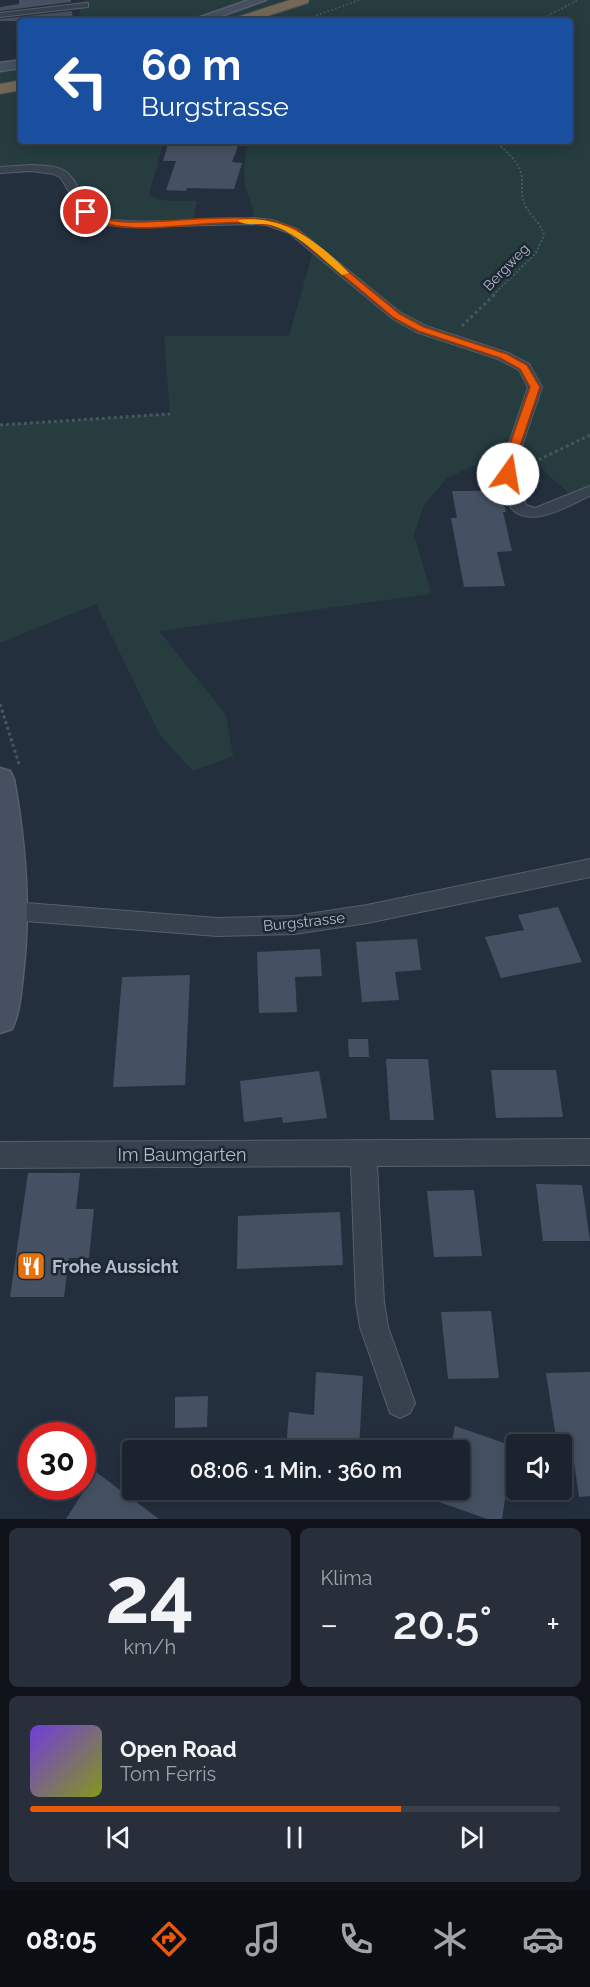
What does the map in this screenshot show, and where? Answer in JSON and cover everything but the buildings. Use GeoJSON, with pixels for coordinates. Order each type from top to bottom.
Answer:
{"type":"FeatureCollection","features":[{"type":"Feature","properties":{"kind":"highway"},"geometry":{"type":"LineString","coordinates":[[249,18],[309,1]]}},
{"type":"Feature","properties":{"kind":"highway"},"geometry":{"type":"LineString","coordinates":[[266,18],[309,1]]}},
{"type":"Feature","properties":{"kind":"highway"},"geometry":{"type":"LineString","coordinates":[[0,83],[18,80]]}},
{"type":"Feature","properties":{"kind":"highway"},"geometry":{"type":"LineString","coordinates":[[0,89],[18,86]]}},
{"type":"Feature","properties":{"kind":"street"},"geometry":{"type":"LineString","coordinates":[[204,18],[260,0]]}},
{"type":"Feature","properties":{"kind":"street"},"geometry":{"type":"LineString","coordinates":[[0,15],[85,6]]}},
{"type":"Feature","properties":{"kind":"street"},"geometry":{"type":"LineString","coordinates":[[0,68],[18,65]]}},
{"type":"Feature","properties":{"kind":"street"},"geometry":{"type":"LineString","coordinates":[[0,170],[31,168],[57,171],[64,176],[86,212],[96,219],[108,222],[129,224],[254,221],[283,225],[397,316],[421,329],[503,356],[524,367],[535,387],[510,461],[508,474],[519,508],[536,513],[590,491]]}},
{"type":"Feature","properties":{"kind":"street"},"geometry":{"type":"LineString","coordinates":[[0,779],[9,832],[13,911],[0,1018]]}},
{"type":"Feature","properties":{"kind":"street","name":"Burgstrasse"},"geometry":{"type":"LineString","coordinates":[[13,911],[217,927],[295,925],[368,914],[590,868]]}},
{"type":"Feature","properties":{"kind":"street","name":"Im Baumgarten"},"geometry":{"type":"LineString","coordinates":[[0,1155],[590,1152]]}},
{"type":"Feature","properties":{"kind":"street"},"geometry":{"type":"LineString","coordinates":[[363,1154],[370,1302],[374,1327],[400,1403]]}},
{"type":"Feature","properties":{"kind":"path"},"geometry":{"type":"LineString","coordinates":[[309,18],[359,0]]}},
{"type":"Feature","properties":{"kind":"path"},"geometry":{"type":"LineString","coordinates":[[548,18],[549,15],[578,0]]}},
{"type":"Feature","properties":{"kind":"path","name":"Bergweg"},"geometry":{"type":"LineString","coordinates":[[449,339],[536,253],[544,241],[544,228],[527,208],[521,196],[521,173],[512,157],[498,144]]}},
{"type":"Feature","properties":{"kind":"path"},"geometry":{"type":"LineString","coordinates":[[0,425],[170,414]]}},
{"type":"Feature","properties":{"kind":"path"},"geometry":{"type":"LineString","coordinates":[[508,474],[590,435]]}},
{"type":"Feature","properties":{"kind":"green space"},"geometry":{"type":"Polygon","coordinates":[[[85,0],[590,0],[590,491],[572,496],[534,462],[508,474],[509,461],[499,455],[485,456],[486,460],[447,478],[424,505],[414,534],[431,594],[159,631],[226,715],[233,756],[193,771],[160,735],[96,604],[0,643],[0,425],[170,414],[164,336],[289,336],[314,248],[293,231],[254,221],[244,177],[248,144],[573,144],[573,18],[81,18],[79,5],[85,0]]]}},
{"type":"Feature","properties":{"kind":"green space"},"geometry":{"type":"Polygon","coordinates":[[[15,34],[18,34],[18,52],[15,34]]]}},
{"type":"Feature","properties":{"kind":"green space"},"geometry":{"type":"Polygon","coordinates":[[[18,64],[18,144],[163,144],[149,194],[159,199],[197,201],[193,223],[129,224],[96,219],[57,171],[0,170],[0,67],[18,64]]]}},
{"type":"Feature","properties":{"kind":"slow traffic"},"geometry":{"type":"LineString","coordinates":[[242,221],[283,225],[345,273]]}},
{"type":"Feature","properties":{"kind":"place","name":"Frohe Aussicht"},"geometry":{"type":"Point","coordinates":[31,1266]}},
{"type":"Feature","properties":{"kind":"route"},"geometry":{"type":"LineString","coordinates":[[86,212],[96,219],[129,224],[254,221],[283,225],[397,316],[421,329],[503,356],[524,367],[535,387],[510,461],[508,474]]}}]}
